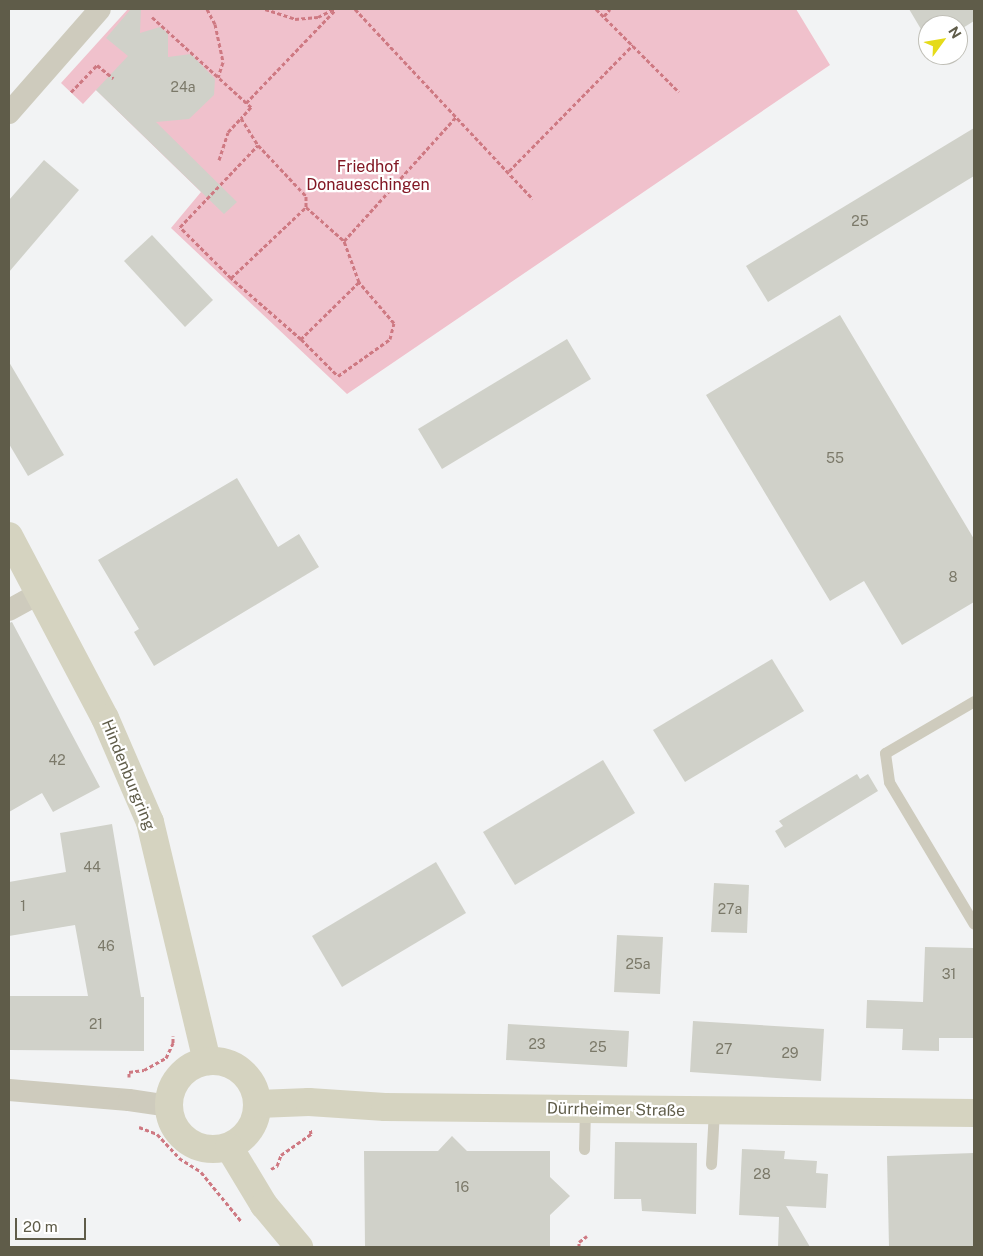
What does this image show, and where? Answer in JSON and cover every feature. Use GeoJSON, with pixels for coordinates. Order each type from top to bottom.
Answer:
{"type":"FeatureCollection","features":[{"type":"Feature","properties":{"kind":"main road","name":"Hindenburgring"},"geometry":{"type":"LineString","coordinates":[[9,536],[105,718],[150,822],[207,1061]]}},
{"type":"Feature","properties":{"kind":"main road"},"geometry":{"type":"LineString","coordinates":[[207,1061],[228,1063],[244,1073],[256,1094],[258,1104],[255,1121],[250,1131],[241,1141],[229,1147],[216,1150],[200,1148],[186,1141],[175,1129],[170,1117],[169,1106],[174,1082],[190,1066],[207,1061]]}},
{"type":"Feature","properties":{"kind":"main road","name":"Dürrheimer Straße"},"geometry":{"type":"LineString","coordinates":[[258,1104],[309,1102],[385,1107],[974,1114]]}},
{"type":"Feature","properties":{"kind":"main road"},"geometry":{"type":"LineString","coordinates":[[229,1147],[264,1205],[299,1247]]}},
{"type":"Feature","properties":{"kind":"street"},"geometry":{"type":"LineString","coordinates":[[9,113],[100,9]]}},
{"type":"Feature","properties":{"kind":"street"},"geometry":{"type":"LineString","coordinates":[[9,610],[40,593]]}},
{"type":"Feature","properties":{"kind":"street"},"geometry":{"type":"LineString","coordinates":[[9,1090],[129,1100],[169,1106]]}},
{"type":"Feature","properties":{"kind":"lane"},"geometry":{"type":"LineString","coordinates":[[974,701],[885,753],[889,782],[974,924]]}},
{"type":"Feature","properties":{"kind":"lane"},"geometry":{"type":"LineString","coordinates":[[584,1149],[585,1109]]}},
{"type":"Feature","properties":{"kind":"lane"},"geometry":{"type":"LineString","coordinates":[[711,1164],[714,1111]]}},
{"type":"Feature","properties":{"kind":"path"},"geometry":{"type":"LineString","coordinates":[[207,9],[215,24],[223,62],[218,77]]}},
{"type":"Feature","properties":{"kind":"path"},"geometry":{"type":"LineString","coordinates":[[265,9],[295,19],[318,17],[335,9]]}},
{"type":"Feature","properties":{"kind":"path"},"geometry":{"type":"LineString","coordinates":[[246,103],[335,9]]}},
{"type":"Feature","properties":{"kind":"path"},"geometry":{"type":"LineString","coordinates":[[355,9],[509,171],[533,199]]}},
{"type":"Feature","properties":{"kind":"path"},"geometry":{"type":"LineString","coordinates":[[596,9],[679,92]]}},
{"type":"Feature","properties":{"kind":"path"},"geometry":{"type":"LineString","coordinates":[[604,16],[610,9]]}},
{"type":"Feature","properties":{"kind":"path"},"geometry":{"type":"LineString","coordinates":[[152,17],[250,107],[228,132],[219,160]]}},
{"type":"Feature","properties":{"kind":"path"},"geometry":{"type":"LineString","coordinates":[[509,171],[633,45]]}},
{"type":"Feature","properties":{"kind":"path"},"geometry":{"type":"LineString","coordinates":[[71,92],[97,65],[113,78]]}},
{"type":"Feature","properties":{"kind":"path"},"geometry":{"type":"LineString","coordinates":[[344,241],[456,116]]}},
{"type":"Feature","properties":{"kind":"path"},"geometry":{"type":"LineString","coordinates":[[231,278],[306,207],[306,196],[258,145],[241,118]]}},
{"type":"Feature","properties":{"kind":"path"},"geometry":{"type":"LineString","coordinates":[[258,145],[180,227],[231,278],[301,339],[338,376],[390,340],[394,323],[359,282],[344,241],[306,207]]}},
{"type":"Feature","properties":{"kind":"path"},"geometry":{"type":"LineString","coordinates":[[301,339],[359,282]]}},
{"type":"Feature","properties":{"kind":"path"},"geometry":{"type":"LineString","coordinates":[[220,1197],[248,1180],[277,1166],[281,1155],[311,1134],[309,1102]]}},
{"type":"Feature","properties":{"kind":"path"},"geometry":{"type":"LineString","coordinates":[[579,1247],[579,1242],[587,1236]]}},
{"type":"Feature","properties":{"kind":"green space","name":"Friedhof Donaueschingen"},"geometry":{"type":"Polygon","coordinates":[[[128,9],[796,9],[830,65],[347,394],[171,228],[201,192],[96,90],[83,104],[61,83],[128,9]]]}},
{"type":"Feature","properties":{"kind":"building"},"geometry":{"type":"Polygon","coordinates":[[[131,9],[141,9],[140,33],[160,27],[168,33],[168,57],[191,54],[215,79],[214,95],[189,119],[156,122],[237,202],[224,214],[96,90],[128,56],[106,38],[131,9]]]}},
{"type":"Feature","properties":{"kind":"building"},"geometry":{"type":"Polygon","coordinates":[[[909,9],[974,9],[974,21],[968,25],[968,15],[918,15],[918,24],[909,9]]]}},
{"type":"Feature","properties":{"kind":"building"},"geometry":{"type":"Polygon","coordinates":[[[974,128],[974,176],[768,302],[746,266],[974,128]]]}},
{"type":"Feature","properties":{"kind":"building"},"geometry":{"type":"Polygon","coordinates":[[[44,160],[79,190],[9,272],[9,200],[44,160]]]}},
{"type":"Feature","properties":{"kind":"building"},"geometry":{"type":"Polygon","coordinates":[[[152,235],[213,300],[185,327],[124,261],[152,235]]]}},
{"type":"Feature","properties":{"kind":"building"},"geometry":{"type":"Polygon","coordinates":[[[840,315],[974,539],[974,602],[902,645],[864,581],[830,601],[706,395],[840,315]]]}},
{"type":"Feature","properties":{"kind":"building"},"geometry":{"type":"Polygon","coordinates":[[[567,339],[591,379],[442,469],[418,429],[567,339]]]}},
{"type":"Feature","properties":{"kind":"building"},"geometry":{"type":"Polygon","coordinates":[[[9,362],[64,455],[28,476],[9,444],[9,362]]]}},
{"type":"Feature","properties":{"kind":"building"},"geometry":{"type":"Polygon","coordinates":[[[237,478],[278,547],[299,534],[319,567],[154,666],[134,632],[139,629],[98,560],[237,478]]]}},
{"type":"Feature","properties":{"kind":"building"},"geometry":{"type":"Polygon","coordinates":[[[12,622],[100,787],[53,812],[42,793],[9,812],[9,623],[12,622]]]}},
{"type":"Feature","properties":{"kind":"building"},"geometry":{"type":"Polygon","coordinates":[[[772,659],[804,711],[685,782],[653,730],[772,659]]]}},
{"type":"Feature","properties":{"kind":"building"},"geometry":{"type":"Polygon","coordinates":[[[603,760],[635,813],[515,885],[483,832],[603,760]]]}},
{"type":"Feature","properties":{"kind":"building"},"geometry":{"type":"Polygon","coordinates":[[[857,774],[860,779],[868,774],[878,791],[785,848],[775,831],[783,826],[779,821],[857,774]]]}},
{"type":"Feature","properties":{"kind":"building"},"geometry":{"type":"Polygon","coordinates":[[[112,824],[141,997],[144,997],[144,1051],[9,1050],[9,996],[88,996],[75,925],[9,936],[9,882],[66,872],[60,833],[112,824]]]}},
{"type":"Feature","properties":{"kind":"building"},"geometry":{"type":"Polygon","coordinates":[[[436,862],[466,913],[342,987],[312,936],[436,862]]]}},
{"type":"Feature","properties":{"kind":"building"},"geometry":{"type":"Polygon","coordinates":[[[714,883],[749,885],[747,933],[711,932],[714,883]]]}},
{"type":"Feature","properties":{"kind":"building"},"geometry":{"type":"Polygon","coordinates":[[[617,935],[663,937],[660,994],[614,992],[617,935]]]}},
{"type":"Feature","properties":{"kind":"building"},"geometry":{"type":"Polygon","coordinates":[[[925,947],[974,948],[974,1038],[939,1038],[939,1051],[902,1050],[903,1029],[866,1028],[867,1000],[923,1002],[925,947]]]}},
{"type":"Feature","properties":{"kind":"building"},"geometry":{"type":"Polygon","coordinates":[[[693,1021],[824,1029],[821,1081],[690,1072],[693,1021]]]}},
{"type":"Feature","properties":{"kind":"building"},"geometry":{"type":"Polygon","coordinates":[[[508,1024],[629,1031],[627,1067],[506,1060],[508,1024]]]}},
{"type":"Feature","properties":{"kind":"building"},"geometry":{"type":"Polygon","coordinates":[[[452,1136],[467,1151],[550,1151],[550,1177],[570,1196],[550,1215],[550,1247],[365,1247],[364,1151],[438,1151],[452,1136]]]}},
{"type":"Feature","properties":{"kind":"building"},"geometry":{"type":"Polygon","coordinates":[[[615,1142],[697,1143],[696,1214],[642,1211],[641,1199],[614,1199],[615,1142]]]}},
{"type":"Feature","properties":{"kind":"building"},"geometry":{"type":"Polygon","coordinates":[[[742,1149],[785,1151],[784,1159],[817,1161],[816,1173],[828,1174],[826,1208],[786,1206],[810,1247],[778,1247],[779,1217],[739,1215],[742,1149]]]}},
{"type":"Feature","properties":{"kind":"building"},"geometry":{"type":"Polygon","coordinates":[[[974,1153],[974,1247],[889,1247],[887,1156],[974,1153]]]}}]}
